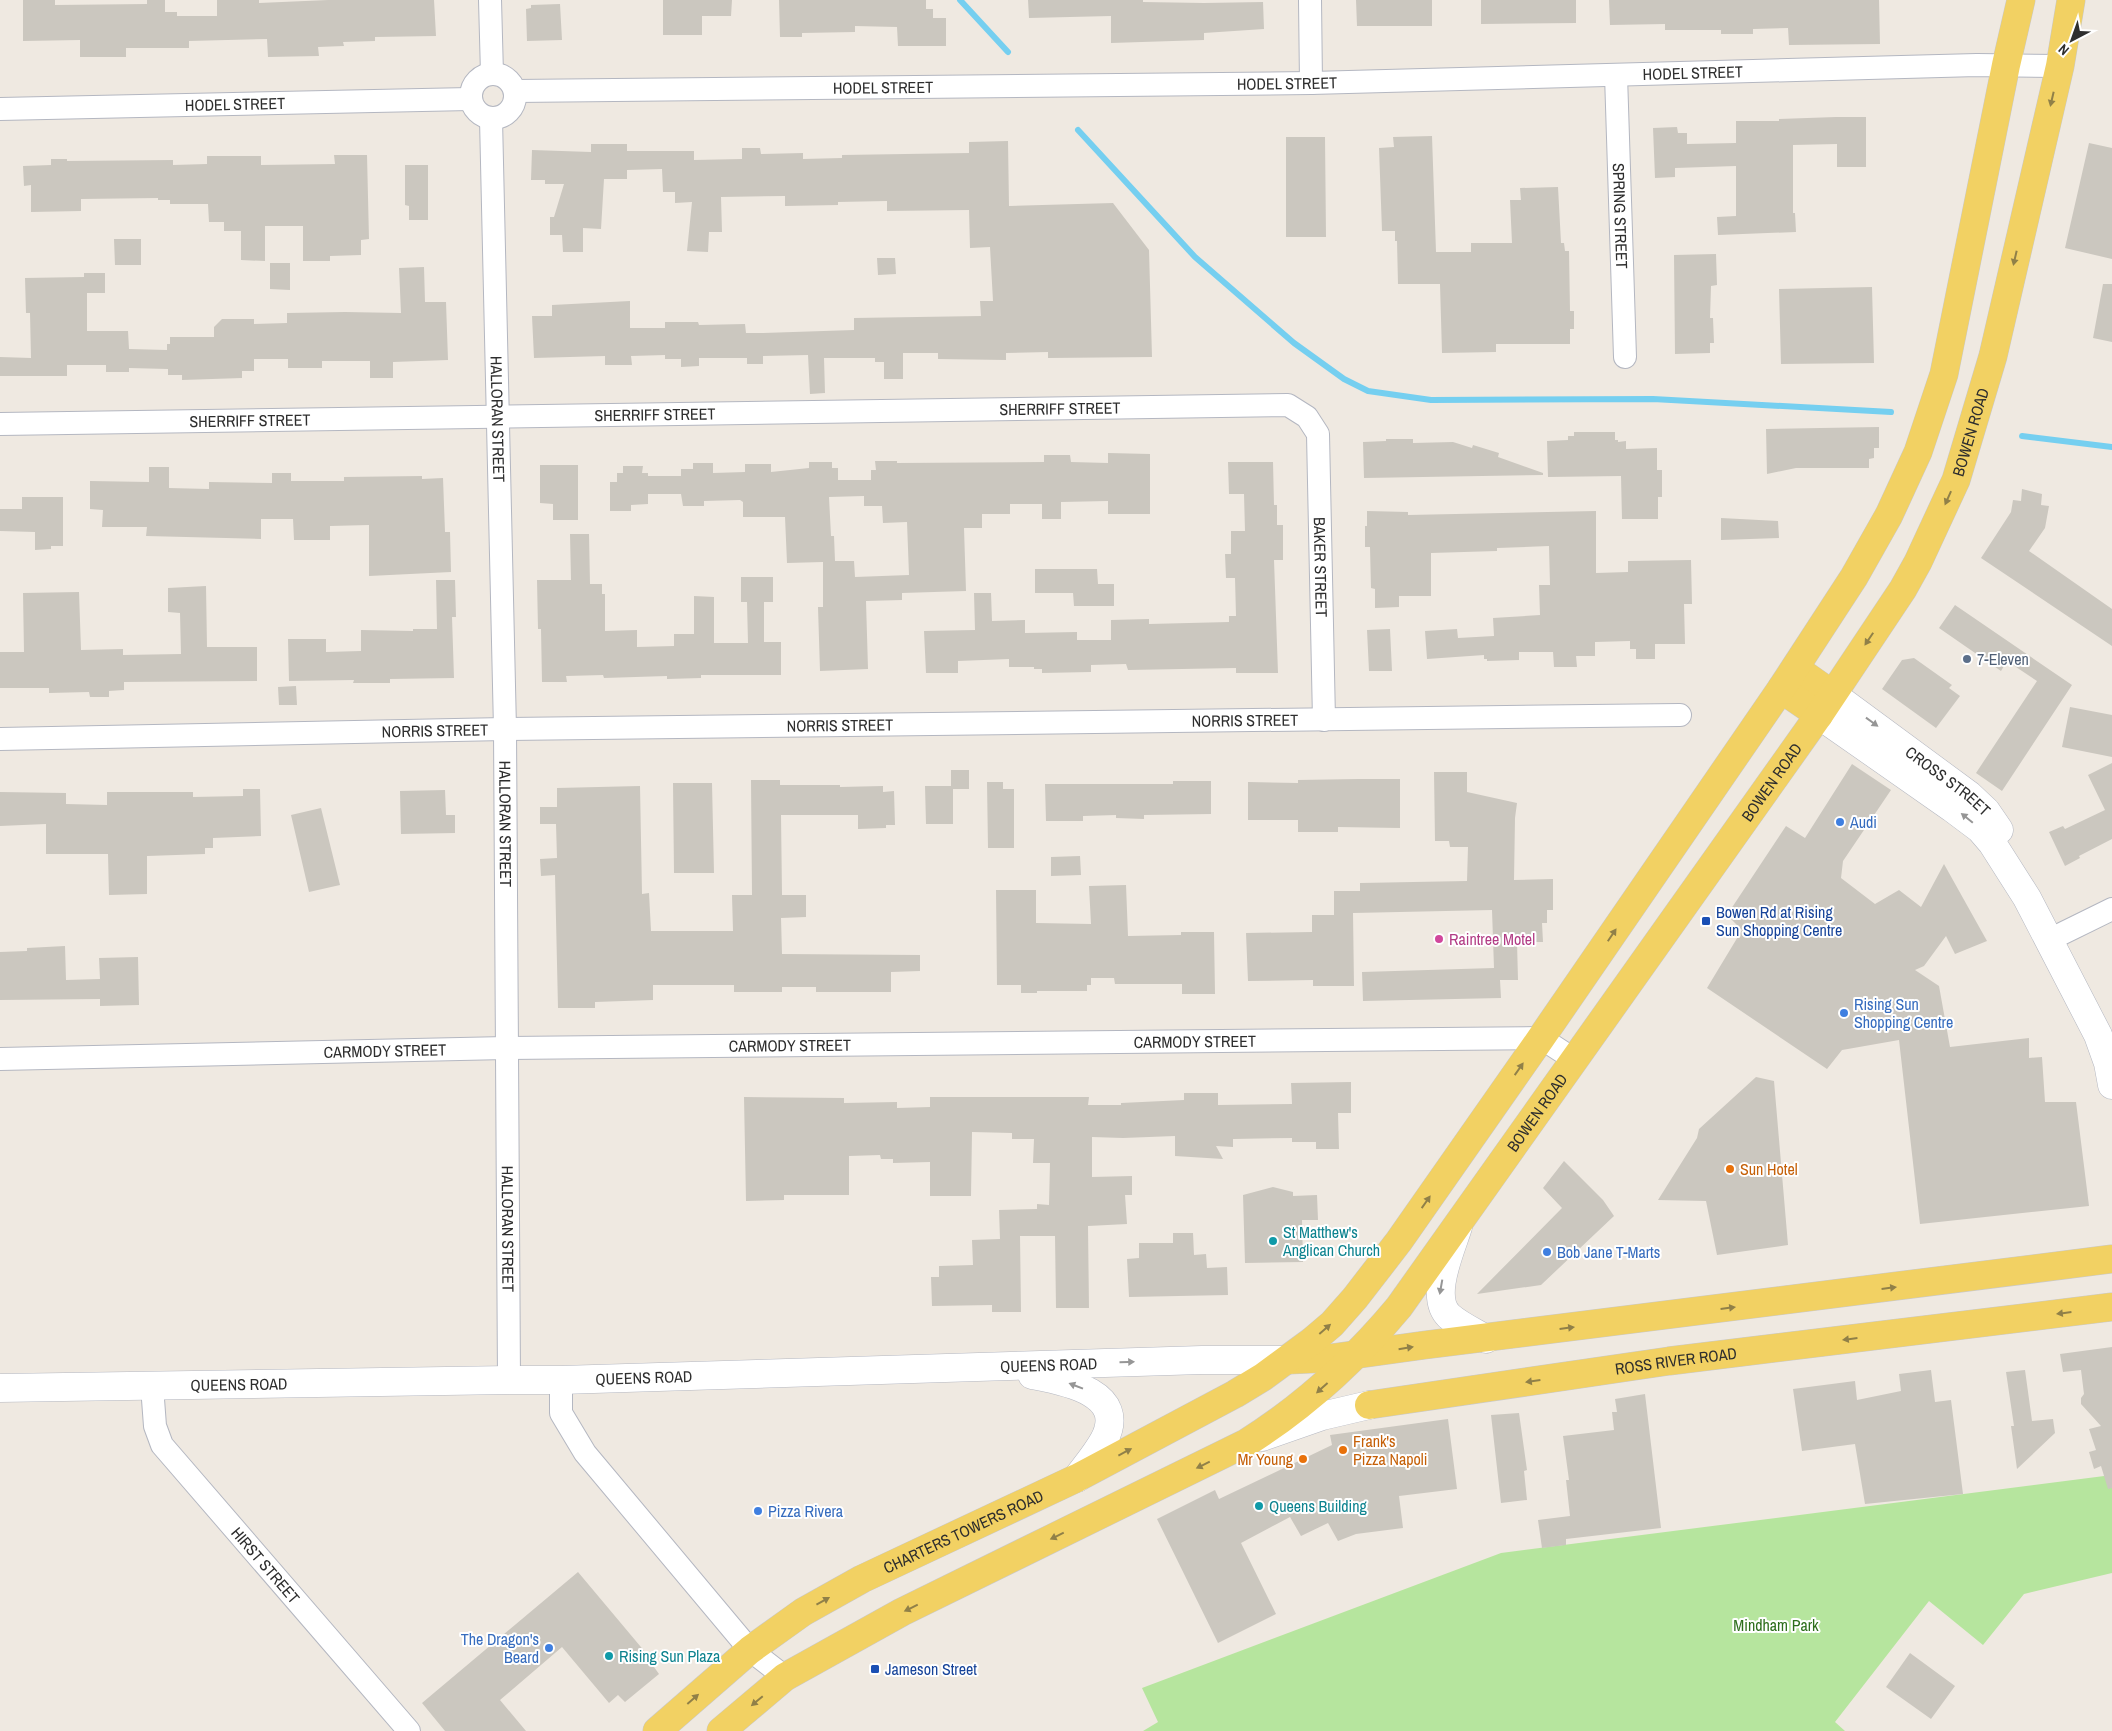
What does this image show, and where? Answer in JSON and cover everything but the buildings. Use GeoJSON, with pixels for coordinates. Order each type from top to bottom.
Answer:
{"type":"FeatureCollection","features":[{"type":"Feature","properties":{"kind":"main road"},"geometry":{"type":"LineString","coordinates":[[1288,1360],[1332,1324],[1399,1241],[1788,678],[1874,544],[1890,515],[1918,452],[1944,374],[2006,64],[2021,0]]}},
{"type":"Feature","properties":{"kind":"main road","name":"BOWEN ROAD"},"geometry":{"type":"LineString","coordinates":[[1246,1443],[1296,1409],[1358,1355],[1399,1307],[1825,704],[1903,589],[1918,562],[1956,480],[1993,356],[2060,66],[2071,0]]}},
{"type":"Feature","properties":{"kind":"main road"},"geometry":{"type":"LineString","coordinates":[[1788,678],[1825,704]]}},
{"type":"Feature","properties":{"kind":"main road"},"geometry":{"type":"LineString","coordinates":[[1288,1360],[1358,1355],[2112,1259]]}},
{"type":"Feature","properties":{"kind":"main road","name":"ROSS RIVER ROAD"},"geometry":{"type":"LineString","coordinates":[[1369,1405],[1669,1361],[2112,1307]]}},
{"type":"Feature","properties":{"kind":"main road","name":"CHARTERS TOWERS ROAD"},"geometry":{"type":"LineString","coordinates":[[656,1731],[750,1650],[803,1612],[862,1579],[1077,1478],[1224,1400],[1288,1360]]}},
{"type":"Feature","properties":{"kind":"main road"},"geometry":{"type":"LineString","coordinates":[[721,1731],[785,1677],[902,1612],[1246,1443]]}},
{"type":"Feature","properties":{"kind":"street"},"geometry":{"type":"LineString","coordinates":[[490,0],[492,74]]}},
{"type":"Feature","properties":{"kind":"street"},"geometry":{"type":"LineString","coordinates":[[1310,0],[1311,84]]}},
{"type":"Feature","properties":{"kind":"street","name":"HODEL STREET"},"geometry":{"type":"LineString","coordinates":[[515,91],[1311,84],[2006,64],[2060,66]]}},
{"type":"Feature","properties":{"kind":"street"},"geometry":{"type":"LineString","coordinates":[[492,74],[500,75],[507,79],[515,91],[515,99],[508,113],[491,119],[477,113],[470,99],[474,84],[478,79],[492,74]]}},
{"type":"Feature","properties":{"kind":"street","name":"SPRING STREET"},"geometry":{"type":"LineString","coordinates":[[1616,75],[1625,357]]}},
{"type":"Feature","properties":{"kind":"street","name":"HODEL STREET"},"geometry":{"type":"LineString","coordinates":[[0,109],[470,99]]}},
{"type":"Feature","properties":{"kind":"street","name":"HALLORAN STREET"},"geometry":{"type":"LineString","coordinates":[[491,119],[505,729],[510,1380]]}},
{"type":"Feature","properties":{"kind":"street","name":"SHERRIFF STREET"},"geometry":{"type":"LineString","coordinates":[[0,424],[1288,405],[1307,417]]}},
{"type":"Feature","properties":{"kind":"street","name":"BAKER STREET"},"geometry":{"type":"LineString","coordinates":[[1307,417],[1318,434],[1324,720]]}},
{"type":"Feature","properties":{"kind":"street","name":"CROSS STREET"},"geometry":{"type":"LineString","coordinates":[[1825,704],[1928,790],[1980,829],[1999,851],[2050,940],[2103,1048],[2112,1085]]}},
{"type":"Feature","properties":{"kind":"street","name":"NORRIS STREET"},"geometry":{"type":"LineString","coordinates":[[0,739],[505,729],[1680,716]]}},
{"type":"Feature","properties":{"kind":"street"},"geometry":{"type":"LineString","coordinates":[[2050,940],[2112,909]]}},
{"type":"Feature","properties":{"kind":"street"},"geometry":{"type":"LineString","coordinates":[[1541,1038],[1575,1060]]}},
{"type":"Feature","properties":{"kind":"street","name":"CARMODY STREET"},"geometry":{"type":"LineString","coordinates":[[0,1059],[506,1048],[1541,1038]]}},
{"type":"Feature","properties":{"kind":"street"},"geometry":{"type":"LineString","coordinates":[[1460,1223],[1440,1286],[1442,1306],[1448,1315],[1486,1339]]}},
{"type":"Feature","properties":{"kind":"street","name":"QUEENS ROAD"},"geometry":{"type":"LineString","coordinates":[[0,1388],[561,1380],[1208,1360],[1288,1360]]}},
{"type":"Feature","properties":{"kind":"street"},"geometry":{"type":"LineString","coordinates":[[991,1366],[1075,1385],[1101,1400],[1109,1414],[1107,1432],[1098,1450],[1077,1478]]}},
{"type":"Feature","properties":{"kind":"street"},"geometry":{"type":"LineString","coordinates":[[561,1380],[561,1413],[585,1453],[750,1650],[785,1677]]}},
{"type":"Feature","properties":{"kind":"street","name":"HIRST STREET"},"geometry":{"type":"LineString","coordinates":[[152,1386],[155,1426],[162,1445],[408,1731]]}},
{"type":"Feature","properties":{"kind":"street","name":"ROSS RIVER ROAD"},"geometry":{"type":"LineString","coordinates":[[1246,1443],[1307,1421],[1369,1405]]}},
{"type":"Feature","properties":{"kind":"green space","name":"Mindham Park"},"geometry":{"type":"Polygon","coordinates":[[[2112,1475],[2112,1573],[2024,1594],[1983,1645],[1929,1601],[1835,1722],[1845,1731],[1143,1731],[1158,1722],[1142,1688],[1501,1553],[2112,1475]]]}},
{"type":"Feature","properties":{"kind":"waterway"},"geometry":{"type":"LineString","coordinates":[[960,0],[1008,52]]}},
{"type":"Feature","properties":{"kind":"waterway"},"geometry":{"type":"LineString","coordinates":[[1078,130],[1195,257],[1294,343],[1344,379],[1368,391],[1431,400],[1653,399],[1891,412]]}},
{"type":"Feature","properties":{"kind":"waterway"},"geometry":{"type":"LineString","coordinates":[[2022,436],[2112,447]]}},
{"type":"Feature","properties":{"kind":"place","name":"7-Eleven"},"geometry":{"type":"Point","coordinates":[1967,659]}},
{"type":"Feature","properties":{"kind":"place","name":"Audi"},"geometry":{"type":"Point","coordinates":[1840,822]}},
{"type":"Feature","properties":{"kind":"place","name":"Bowen Rd at Rising Sun Shopping Centre"},"geometry":{"type":"Point","coordinates":[1706,921]}},
{"type":"Feature","properties":{"kind":"place","name":"Raintree Motel"},"geometry":{"type":"Point","coordinates":[1439,939]}},
{"type":"Feature","properties":{"kind":"place","name":"Rising Sun Shopping Centre"},"geometry":{"type":"Point","coordinates":[1844,1013]}},
{"type":"Feature","properties":{"kind":"place","name":"Sun Hotel"},"geometry":{"type":"Point","coordinates":[1730,1169]}},
{"type":"Feature","properties":{"kind":"place","name":"St Matthew's Anglican Church"},"geometry":{"type":"Point","coordinates":[1273,1241]}},
{"type":"Feature","properties":{"kind":"place","name":"Bob Jane T-Marts"},"geometry":{"type":"Point","coordinates":[1547,1252]}},
{"type":"Feature","properties":{"kind":"place","name":"Frank's Pizza Napoli"},"geometry":{"type":"Point","coordinates":[1343,1450]}},
{"type":"Feature","properties":{"kind":"place","name":"Mr Young"},"geometry":{"type":"Point","coordinates":[1303,1459]}},
{"type":"Feature","properties":{"kind":"place","name":"Queens Building"},"geometry":{"type":"Point","coordinates":[1259,1506]}},
{"type":"Feature","properties":{"kind":"place","name":"Pizza Rivera"},"geometry":{"type":"Point","coordinates":[758,1511]}},
{"type":"Feature","properties":{"kind":"place","name":"The Dragon's Beard"},"geometry":{"type":"Point","coordinates":[549,1648]}},
{"type":"Feature","properties":{"kind":"place","name":"Rising Sun Plaza"},"geometry":{"type":"Point","coordinates":[609,1656]}},
{"type":"Feature","properties":{"kind":"place","name":"Jameson Street"},"geometry":{"type":"Point","coordinates":[875,1669]}}]}
